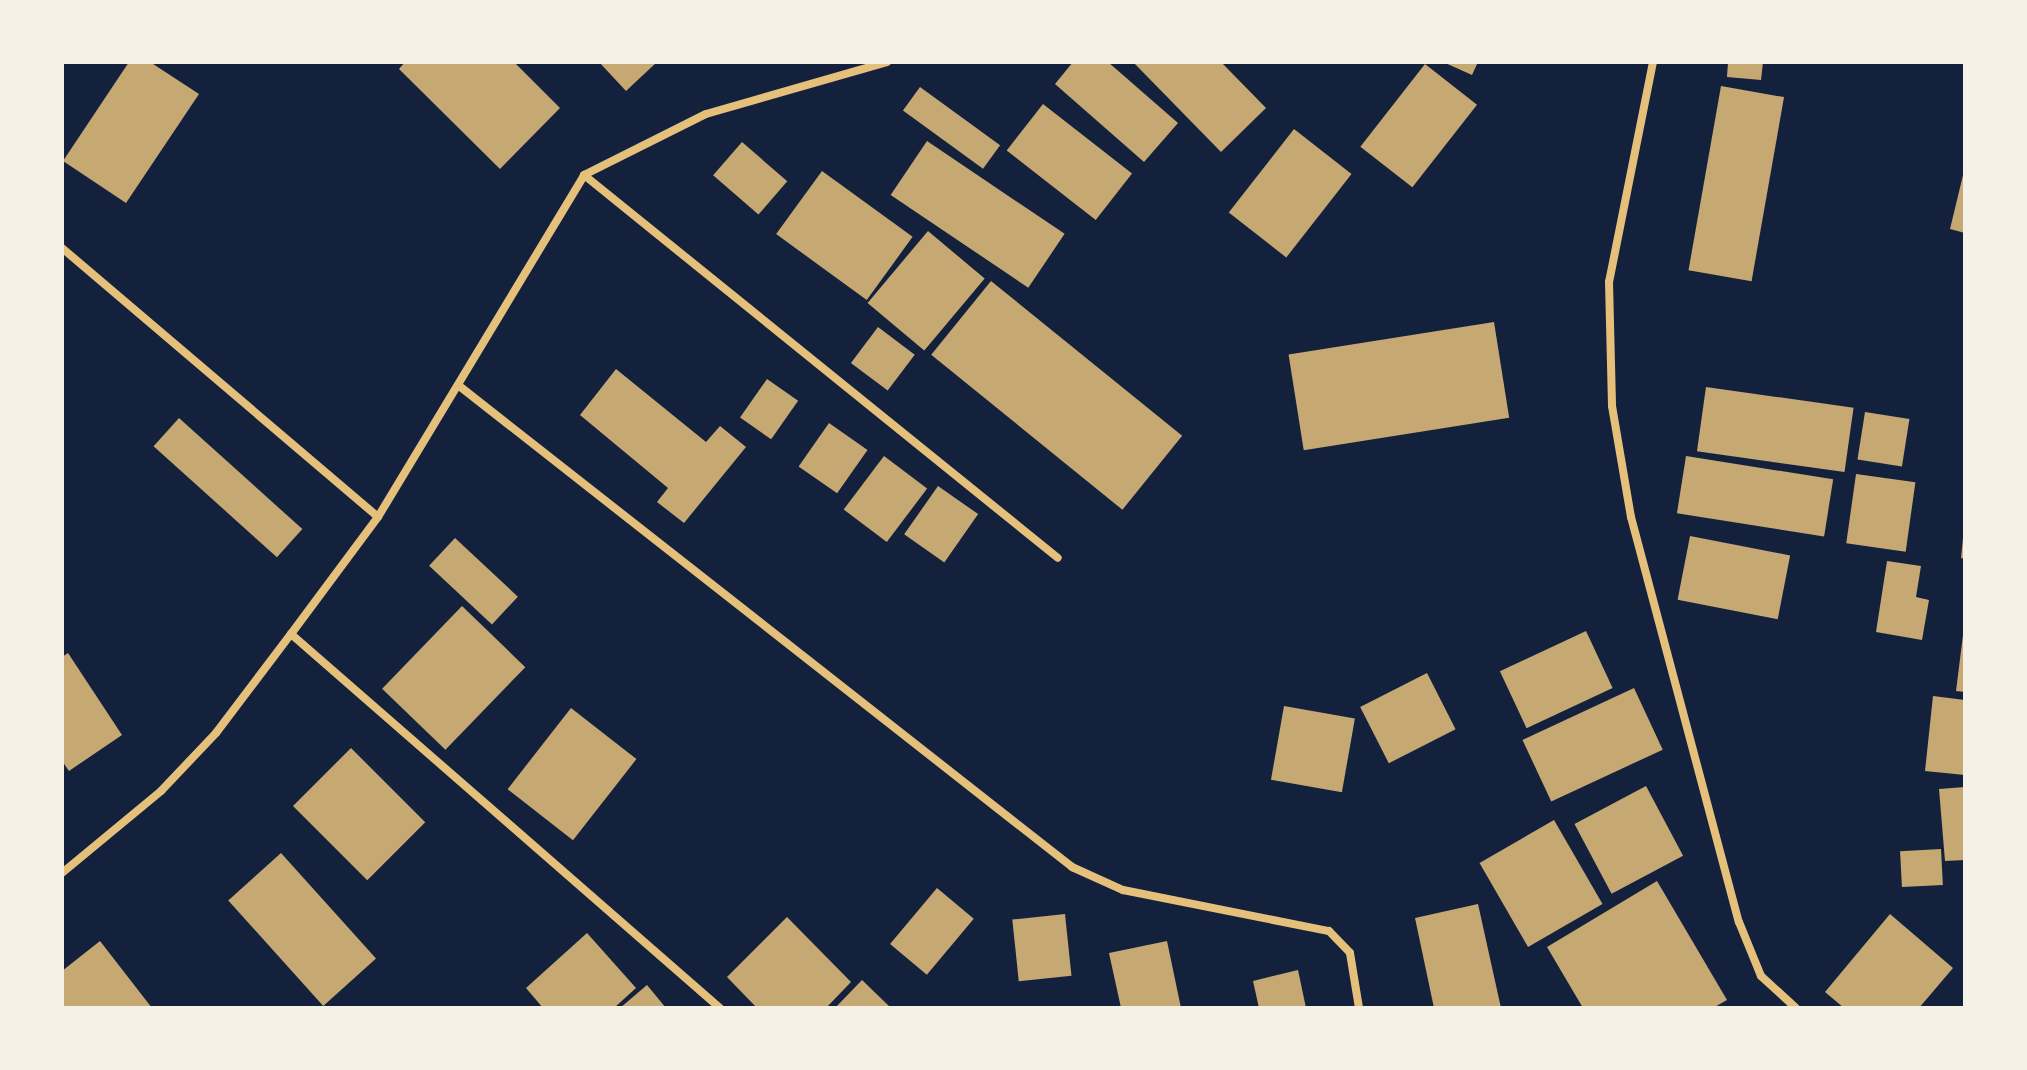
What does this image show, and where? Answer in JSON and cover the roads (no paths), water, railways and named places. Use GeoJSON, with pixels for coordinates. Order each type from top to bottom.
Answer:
{"type":"FeatureCollection","features":[{"type":"Feature","properties":{"kind":"street"},"geometry":{"type":"LineString","coordinates":[[62,873],[161,791],[216,733],[291,634],[378,517],[584,175],[706,114],[887,62]]}},
{"type":"Feature","properties":{"kind":"street"},"geometry":{"type":"LineString","coordinates":[[1653,62],[1609,282],[1612,406],[1631,517],[1739,922],[1761,976],[1796,1008]]}},
{"type":"Feature","properties":{"kind":"street"},"geometry":{"type":"LineString","coordinates":[[584,175],[1058,558]]}},
{"type":"Feature","properties":{"kind":"street"},"geometry":{"type":"LineString","coordinates":[[62,248],[378,517]]}},
{"type":"Feature","properties":{"kind":"street"},"geometry":{"type":"LineString","coordinates":[[458,385],[1072,867],[1123,890],[1329,931],[1350,953],[1359,1008]]}},
{"type":"Feature","properties":{"kind":"street"},"geometry":{"type":"LineString","coordinates":[[291,634],[720,1008]]}}]}
